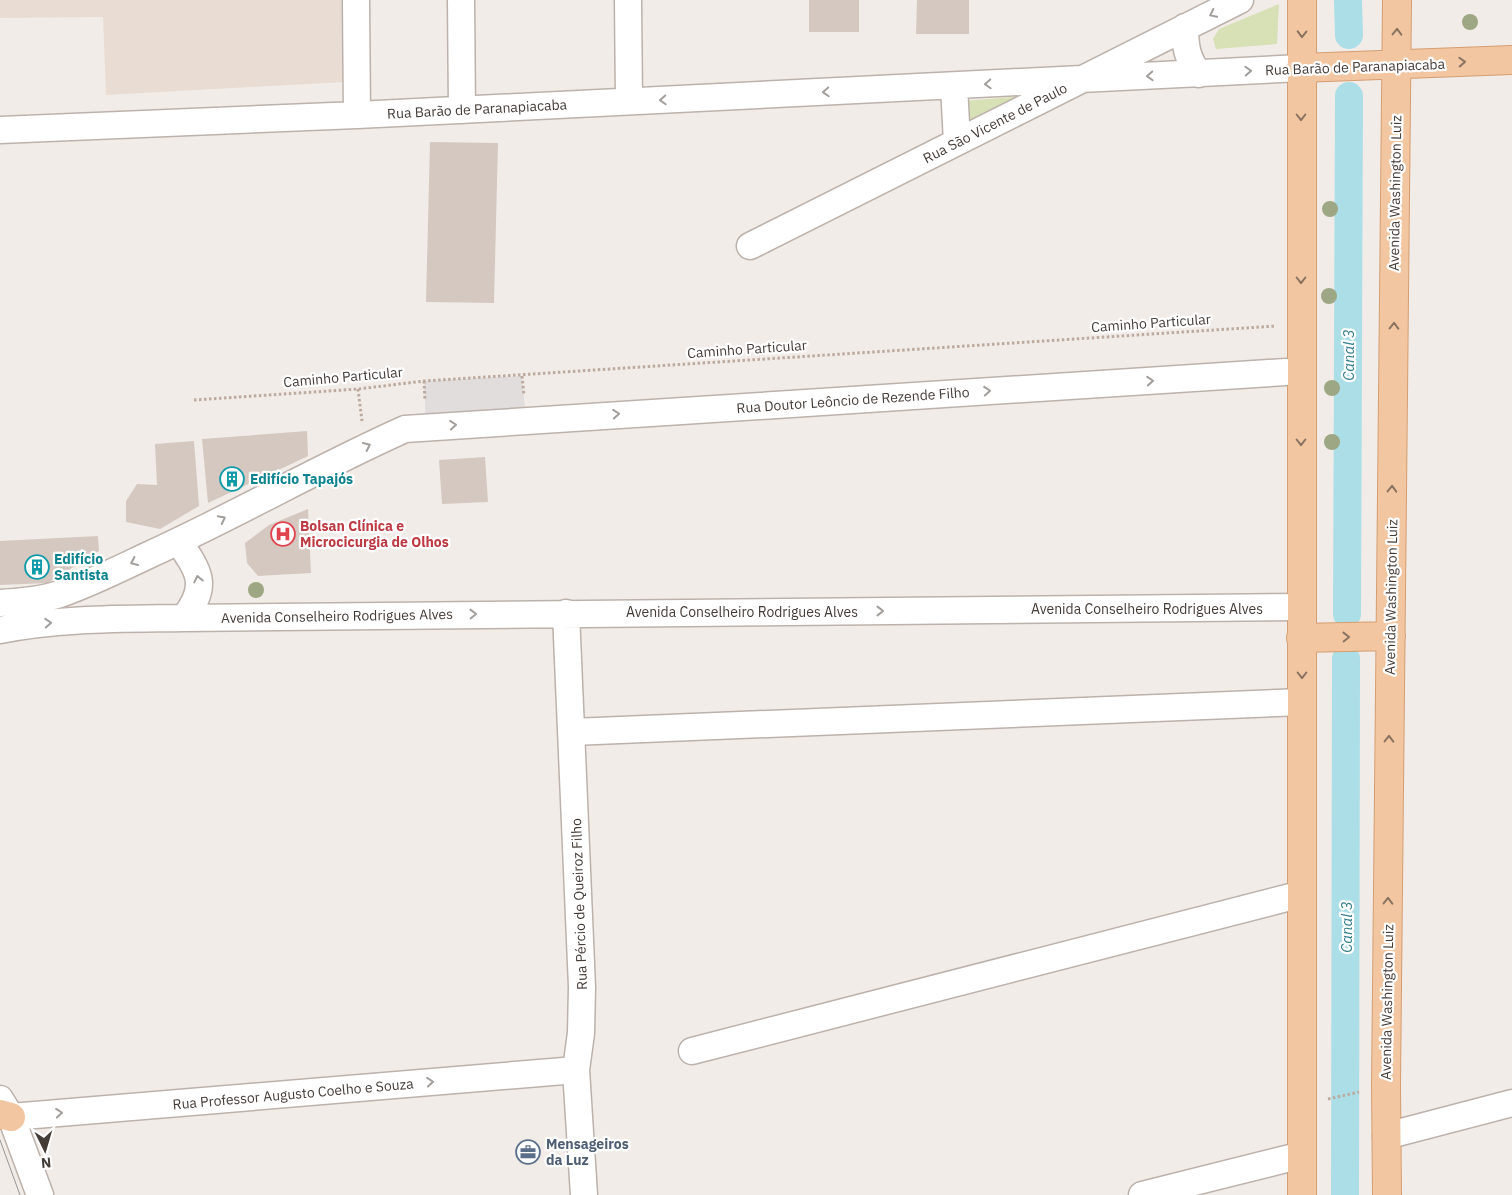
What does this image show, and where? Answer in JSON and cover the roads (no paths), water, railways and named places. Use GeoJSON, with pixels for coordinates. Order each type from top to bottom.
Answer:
{"type":"FeatureCollection","features":[{"type":"Feature","properties":{"kind":"main road"},"geometry":{"type":"LineString","coordinates":[[1302,0],[1302,1195]]}},
{"type":"Feature","properties":{"kind":"main road","name":"Avenida Washington Luiz"},"geometry":{"type":"LineString","coordinates":[[1387,1195],[1386,1086],[1397,0]]}},
{"type":"Feature","properties":{"kind":"main road","name":"Rua Barão de Paranapiacaba"},"geometry":{"type":"LineString","coordinates":[[1301,68],[1512,60]]}},
{"type":"Feature","properties":{"kind":"main road"},"geometry":{"type":"LineString","coordinates":[[1301,638],[1391,636]]}},
{"type":"Feature","properties":{"kind":"street"},"geometry":{"type":"LineString","coordinates":[[356,0],[357,115]]}},
{"type":"Feature","properties":{"kind":"street"},"geometry":{"type":"LineString","coordinates":[[461,0],[462,110]]}},
{"type":"Feature","properties":{"kind":"street"},"geometry":{"type":"LineString","coordinates":[[628,0],[630,101]]}},
{"type":"Feature","properties":{"kind":"street","name":"Rua São Vicente de Paulo"},"geometry":{"type":"LineString","coordinates":[[750,246],[1240,0]]}},
{"type":"Feature","properties":{"kind":"street"},"geometry":{"type":"LineString","coordinates":[[1185,27],[1185,45],[1190,62],[1199,74]]}},
{"type":"Feature","properties":{"kind":"street","name":"Rua Barão de Paranapiacaba"},"geometry":{"type":"LineString","coordinates":[[0,130],[462,110],[1301,68]]}},
{"type":"Feature","properties":{"kind":"street"},"geometry":{"type":"LineString","coordinates":[[954,86],[957,142]]}},
{"type":"Feature","properties":{"kind":"street","name":"Rua Doutor Leôncio de Rezende Filho"},"geometry":{"type":"LineString","coordinates":[[178,542],[365,447],[405,429],[1301,372]]}},
{"type":"Feature","properties":{"kind":"street"},"geometry":{"type":"LineString","coordinates":[[0,603],[58,595],[178,542],[191,560],[200,589],[195,603],[184,618]]}},
{"type":"Feature","properties":{"kind":"street","name":"Avenida Conselheiro Rodrigues Alves"},"geometry":{"type":"LineString","coordinates":[[0,630],[50,623],[103,619],[1301,607]]}},
{"type":"Feature","properties":{"kind":"street","name":"Rua Pércio de Queiroz Filho"},"geometry":{"type":"LineString","coordinates":[[566,613],[582,987],[581,1033],[576,1070],[584,1195]]}},
{"type":"Feature","properties":{"kind":"street"},"geometry":{"type":"LineString","coordinates":[[572,732],[1302,702]]}},
{"type":"Feature","properties":{"kind":"street"},"geometry":{"type":"LineString","coordinates":[[692,1052],[1302,894]]}},
{"type":"Feature","properties":{"kind":"street","name":"Rua Professor Augusto Coelho e Souza"},"geometry":{"type":"LineString","coordinates":[[4,1110],[576,1070]]}},
{"type":"Feature","properties":{"kind":"street"},"geometry":{"type":"LineString","coordinates":[[1386,1136],[1512,1103]]}},
{"type":"Feature","properties":{"kind":"street"},"geometry":{"type":"LineString","coordinates":[[4,1110],[40,1195]]}},
{"type":"Feature","properties":{"kind":"street"},"geometry":{"type":"LineString","coordinates":[[1142,1195],[1302,1155]]}},
{"type":"Feature","properties":{"kind":"waterway","name":"Canal 3"},"geometry":{"type":"LineString","coordinates":[[1348,0],[1349,35]]}},
{"type":"Feature","properties":{"kind":"waterway","name":"Canal 3"},"geometry":{"type":"LineString","coordinates":[[1347,614],[1349,96]]}},
{"type":"Feature","properties":{"kind":"waterway","name":"Canal 3"},"geometry":{"type":"LineString","coordinates":[[1345,1195],[1346,659]]}},
{"type":"Feature","properties":{"kind":"tram line"},"geometry":{"type":"LineString","coordinates":[[0,1140],[20,1195]]}},
{"type":"Feature","properties":{"kind":"place","name":"Edifício Tapajós"},"geometry":{"type":"Point","coordinates":[232,479]}},
{"type":"Feature","properties":{"kind":"place","name":"Bolsan Clínica e Microcicurgia de Olhos"},"geometry":{"type":"Point","coordinates":[283,534]}},
{"type":"Feature","properties":{"kind":"place","name":"Edifício Santista"},"geometry":{"type":"Point","coordinates":[37,567]}},
{"type":"Feature","properties":{"kind":"place","name":"Mensageiros da Luz"},"geometry":{"type":"Point","coordinates":[528,1152]}}]}
